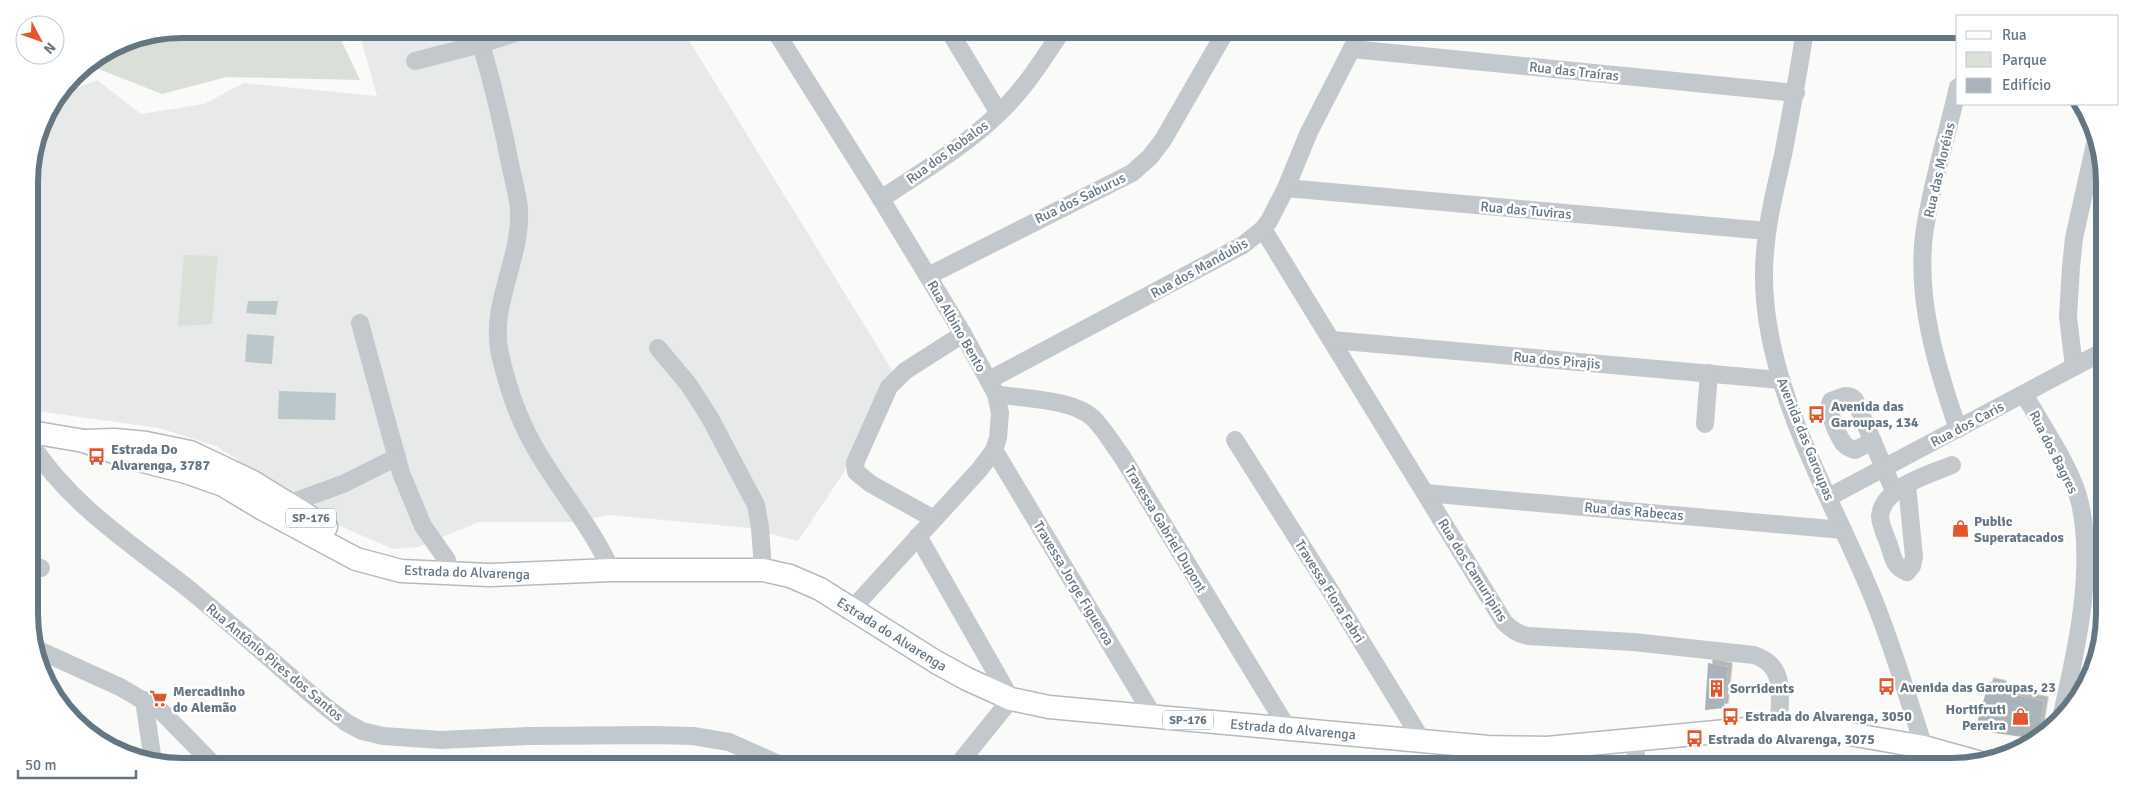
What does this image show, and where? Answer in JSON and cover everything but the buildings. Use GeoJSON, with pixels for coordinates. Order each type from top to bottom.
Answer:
{"type":"FeatureCollection","features":[{"type":"Feature","properties":{"kind":"main road","name":"Estrada do Alvarenga"},"geometry":{"type":"LineString","coordinates":[[37,433],[84,441],[130,441],[190,452],[251,481],[343,536],[371,549],[395,555],[492,565],[547,574]]}},
{"type":"Feature","properties":{"kind":"main road","name":"Estrada do Alvarenga"},"geometry":{"type":"LineString","coordinates":[[84,441],[127,457],[186,472],[223,484],[263,509],[338,550],[376,566],[401,571],[489,576],[611,570],[763,570],[797,579],[820,589],[853,608],[936,662],[967,679],[1011,699],[1049,707],[1488,747],[1548,748],[1779,726],[1833,731],[1924,747],[1960,757]]}},
{"type":"Feature","properties":{"kind":"main road"},"geometry":{"type":"LineString","coordinates":[[1537,757],[1548,748]]}},
{"type":"Feature","properties":{"kind":"street"},"geometry":{"type":"LineString","coordinates":[[415,61],[500,38]]}},
{"type":"Feature","properties":{"kind":"street","name":"Rua Albino Bento"},"geometry":{"type":"LineString","coordinates":[[780,38],[963,334],[992,388],[1000,427],[994,450],[853,608]]}},
{"type":"Feature","properties":{"kind":"street"},"geometry":{"type":"LineString","coordinates":[[953,38],[999,113]]}},
{"type":"Feature","properties":{"kind":"street","name":"Rua dos Robalos"},"geometry":{"type":"LineString","coordinates":[[881,199],[967,141],[999,113],[1038,66],[1057,38]]}},
{"type":"Feature","properties":{"kind":"street","name":"Rua dos Saburus"},"geometry":{"type":"LineString","coordinates":[[928,276],[1132,173],[1150,157],[1163,140],[1222,38]]}},
{"type":"Feature","properties":{"kind":"street","name":"Rua dos Mandubis"},"geometry":{"type":"LineString","coordinates":[[992,388],[1243,245],[1263,229],[1286,188],[1309,132],[1358,38]]}},
{"type":"Feature","properties":{"kind":"street","name":"Avenida das Garoupas"},"geometry":{"type":"LineString","coordinates":[[1805,38],[1796,93],[1767,231],[1764,275],[1770,342],[1788,404],[1842,530],[1872,594],[1898,665],[1924,747]]}},
{"type":"Feature","properties":{"kind":"street"},"geometry":{"type":"LineString","coordinates":[[481,44],[502,117],[519,210],[518,234],[500,303],[496,327],[500,354],[521,422],[535,448],[601,547],[611,570]]}},
{"type":"Feature","properties":{"kind":"street","name":"Rua das Traíras"},"geometry":{"type":"LineString","coordinates":[[1352,49],[1796,93]]}},
{"type":"Feature","properties":{"kind":"street","name":"Rua das Moréias"},"geometry":{"type":"LineString","coordinates":[[1956,96],[1933,184],[1924,237],[1923,274],[1926,310],[1938,370],[1958,429]]}},
{"type":"Feature","properties":{"kind":"street"},"geometry":{"type":"LineString","coordinates":[[2074,367],[2068,317],[2071,267],[2074,238],[2093,152]]}},
{"type":"Feature","properties":{"kind":"street","name":"Rua das Tuviras"},"geometry":{"type":"LineString","coordinates":[[1286,188],[1767,231]]}},
{"type":"Feature","properties":{"kind":"street","name":"Rua dos Camuripins"},"geometry":{"type":"LineString","coordinates":[[1263,229],[1504,622],[1518,634],[1528,636],[1633,642],[1754,655],[1764,658],[1776,670],[1779,679],[1779,726]]}},
{"type":"Feature","properties":{"kind":"street"},"geometry":{"type":"LineString","coordinates":[[360,323],[397,457],[422,526],[447,560]]}},
{"type":"Feature","properties":{"kind":"street"},"geometry":{"type":"LineString","coordinates":[[934,519],[871,484],[856,472],[855,463],[889,387],[905,371],[963,334]]}},
{"type":"Feature","properties":{"kind":"street","name":"Rua dos Pirajis"},"geometry":{"type":"LineString","coordinates":[[1332,340],[1781,380]]}},
{"type":"Feature","properties":{"kind":"street"},"geometry":{"type":"LineString","coordinates":[[658,348],[689,385],[710,418],[756,505],[760,526],[763,570]]}},
{"type":"Feature","properties":{"kind":"street","name":"Rua dos Caris"},"geometry":{"type":"LineString","coordinates":[[1829,497],[2096,356]]}},
{"type":"Feature","properties":{"kind":"street"},"geometry":{"type":"LineString","coordinates":[[1705,424],[1709,373]]}},
{"type":"Feature","properties":{"kind":"street","name":"Travessa Gabriel Dupont"},"geometry":{"type":"LineString","coordinates":[[992,388],[1065,405],[1080,410],[1092,417],[1121,455],[1288,728]]}},
{"type":"Feature","properties":{"kind":"street","name":"Rua dos Bagres"},"geometry":{"type":"LineString","coordinates":[[2024,394],[2070,477],[2080,502],[2085,542],[2083,591],[2073,664],[2064,704]]}},
{"type":"Feature","properties":{"kind":"street","name":"Travessa Flora Fabri"},"geometry":{"type":"LineString","coordinates":[[1235,440],[1423,742]]}},
{"type":"Feature","properties":{"kind":"street"},"geometry":{"type":"LineString","coordinates":[[1873,441],[1884,468],[1900,488],[1952,465]]}},
{"type":"Feature","properties":{"kind":"street","name":"Travessa Jorge Figueroa"},"geometry":{"type":"LineString","coordinates":[[994,450],[1154,717]]}},
{"type":"Feature","properties":{"kind":"street","name":"Rua Antônio Pires dos Santos"},"geometry":{"type":"LineString","coordinates":[[37,453],[62,486],[84,508],[191,591],[326,707],[347,723],[362,731],[383,736],[442,740],[528,736],[692,736],[729,742],[764,758]]}},
{"type":"Feature","properties":{"kind":"street"},"geometry":{"type":"LineString","coordinates":[[288,504],[343,484],[397,457]]}},
{"type":"Feature","properties":{"kind":"street","name":"Rua das Rabecas"},"geometry":{"type":"LineString","coordinates":[[1425,493],[1842,530]]}},
{"type":"Feature","properties":{"kind":"street"},"geometry":{"type":"LineString","coordinates":[[918,536],[1011,699],[963,758]]}},
{"type":"Feature","properties":{"kind":"street"},"geometry":{"type":"LineString","coordinates":[[43,652],[144,700],[161,711],[207,758]]}},
{"type":"Feature","properties":{"kind":"street"},"geometry":{"type":"LineString","coordinates":[[144,700],[152,755]]}},
{"type":"Feature","properties":{"kind":"street"},"geometry":{"type":"LineString","coordinates":[[1634,739],[1637,757]]}},
{"type":"Feature","properties":{"kind":"shaded area"},"geometry":{"type":"Polygon","coordinates":[[[361,38],[688,38],[892,370],[844,472],[798,541],[749,528],[609,515],[574,522],[479,522],[418,547],[393,549],[340,526],[216,446],[159,428],[37,411],[38,172],[42,144],[48,126],[67,94],[97,80],[141,114],[204,104],[244,83],[377,96],[361,38]]]}},
{"type":"Feature","properties":{"kind":"shaded area"},"geometry":{"type":"Polygon","coordinates":[[[248,301],[278,301],[276,315],[246,313],[248,301]]]}},
{"type":"Feature","properties":{"kind":"shaded area"},"geometry":{"type":"Polygon","coordinates":[[[247,334],[274,336],[272,364],[245,362],[247,334]]]}},
{"type":"Feature","properties":{"kind":"shaded area"},"geometry":{"type":"Polygon","coordinates":[[[279,391],[336,393],[335,420],[278,419],[279,391]]]}},
{"type":"Feature","properties":{"kind":"green space"},"geometry":{"type":"Polygon","coordinates":[[[340,38],[360,80],[227,77],[162,94],[94,67],[126,48],[144,42],[163,39],[340,38]]]}},
{"type":"Feature","properties":{"kind":"green space"},"geometry":{"type":"Polygon","coordinates":[[[184,255],[218,256],[212,324],[178,326],[184,255]]]}},
{"type":"Feature","properties":{"kind":"place","name":"Avenida das Garoupas, 134"},"geometry":{"type":"Point","coordinates":[1817,414]}},
{"type":"Feature","properties":{"kind":"place","name":"Estrada Do Alvarenga, 3787"},"geometry":{"type":"Point","coordinates":[97,457]}},
{"type":"Feature","properties":{"kind":"place","name":"Public Superatacados"},"geometry":{"type":"Point","coordinates":[1960,529]}},
{"type":"Feature","properties":{"kind":"place","name":"Avenida das Garoupas, 23"},"geometry":{"type":"Point","coordinates":[1886,687]}},
{"type":"Feature","properties":{"kind":"place","name":"Sorridents"},"geometry":{"type":"Point","coordinates":[1716,688]}},
{"type":"Feature","properties":{"kind":"place","name":"Mercadinho do Alemão"},"geometry":{"type":"Point","coordinates":[159,699]}},
{"type":"Feature","properties":{"kind":"place","name":"Estrada do Alvarenga, 3050"},"geometry":{"type":"Point","coordinates":[1731,716]}},
{"type":"Feature","properties":{"kind":"place","name":"Hortifruti Pereira"},"geometry":{"type":"Point","coordinates":[2020,717]}},
{"type":"Feature","properties":{"kind":"place","name":"Estrada do Alvarenga, 3075"},"geometry":{"type":"Point","coordinates":[1694,739]}}]}
